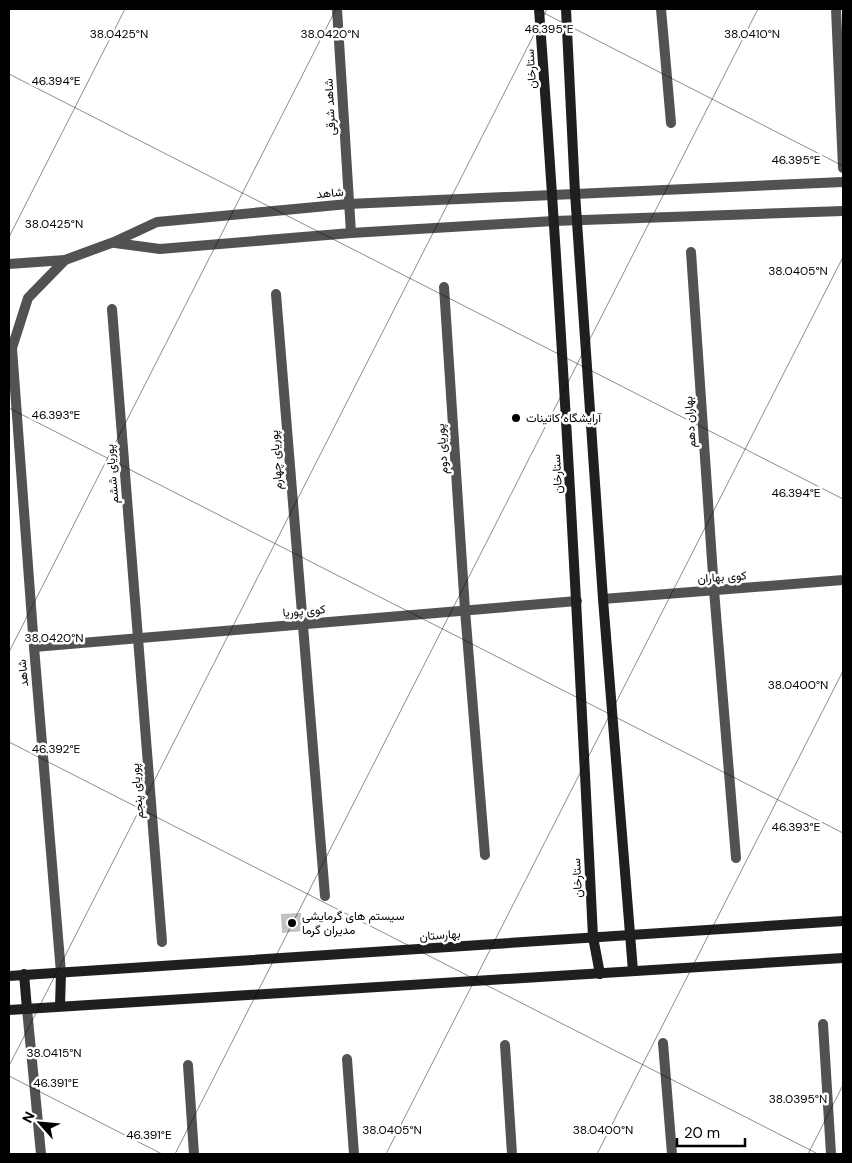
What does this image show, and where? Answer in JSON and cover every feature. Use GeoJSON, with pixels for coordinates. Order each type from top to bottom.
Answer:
{"type":"FeatureCollection","features":[{"type":"Feature","properties":{"kind":"street","name":"شاهد شرقی"},"geometry":{"type":"LineString","coordinates":[[337,9],[351,233]]}},
{"type":"Feature","properties":{"kind":"street","name":"ستارخان"},"geometry":{"type":"LineString","coordinates":[[539,9],[553,194],[577,601],[593,937],[600,974]]}},
{"type":"Feature","properties":{"kind":"street"},"geometry":{"type":"LineString","coordinates":[[566,9],[575,193],[603,599],[632,933],[633,971]]}},
{"type":"Feature","properties":{"kind":"street"},"geometry":{"type":"LineString","coordinates":[[661,9],[671,123]]}},
{"type":"Feature","properties":{"kind":"street"},"geometry":{"type":"LineString","coordinates":[[836,9],[842,66],[843,168]]}},
{"type":"Feature","properties":{"kind":"street","name":"شاهد"},"geometry":{"type":"LineString","coordinates":[[61,973],[12,348],[28,298],[65,260],[114,242],[157,222],[348,204],[843,182]]}},
{"type":"Feature","properties":{"kind":"street","name":"شاهد"},"geometry":{"type":"LineString","coordinates":[[114,242],[160,249],[351,233],[554,221],[843,211]]}},
{"type":"Feature","properties":{"kind":"street","name":"بهاران دهم"},"geometry":{"type":"LineString","coordinates":[[691,252],[714,590],[736,858]]}},
{"type":"Feature","properties":{"kind":"street"},"geometry":{"type":"LineString","coordinates":[[9,264],[65,260]]}},
{"type":"Feature","properties":{"kind":"street","name":"پوریای دوم"},"geometry":{"type":"LineString","coordinates":[[444,287],[465,610],[485,856]]}},
{"type":"Feature","properties":{"kind":"street","name":"پوریای چهارم"},"geometry":{"type":"LineString","coordinates":[[276,294],[325,896]]}},
{"type":"Feature","properties":{"kind":"street","name":"پوریای ششم"},"geometry":{"type":"LineString","coordinates":[[112,309],[138,638]]}},
{"type":"Feature","properties":{"kind":"street","name":"کوی بهاران"},"geometry":{"type":"LineString","coordinates":[[603,599],[843,580]]}},
{"type":"Feature","properties":{"kind":"street","name":"کوی پوریا"},"geometry":{"type":"LineString","coordinates":[[34,646],[577,601]]}},
{"type":"Feature","properties":{"kind":"street","name":"پوریای پنجم"},"geometry":{"type":"LineString","coordinates":[[138,638],[162,942]]}},
{"type":"Feature","properties":{"kind":"street","name":"بهارستان"},"geometry":{"type":"LineString","coordinates":[[9,976],[632,933],[843,921]]}},
{"type":"Feature","properties":{"kind":"street"},"geometry":{"type":"LineString","coordinates":[[9,1010],[843,958]]}},
{"type":"Feature","properties":{"kind":"street"},"geometry":{"type":"LineString","coordinates":[[60,1006],[61,973]]}},
{"type":"Feature","properties":{"kind":"street"},"geometry":{"type":"LineString","coordinates":[[24,974],[41,1154]]}},
{"type":"Feature","properties":{"kind":"street"},"geometry":{"type":"LineString","coordinates":[[823,1024],[831,1154]]}},
{"type":"Feature","properties":{"kind":"street"},"geometry":{"type":"LineString","coordinates":[[663,1043],[672,1154]]}},
{"type":"Feature","properties":{"kind":"street"},"geometry":{"type":"LineString","coordinates":[[505,1046],[512,1154]]}},
{"type":"Feature","properties":{"kind":"street"},"geometry":{"type":"LineString","coordinates":[[347,1059],[354,1154]]}},
{"type":"Feature","properties":{"kind":"street"},"geometry":{"type":"LineString","coordinates":[[188,1065],[194,1154]]}},
{"type":"Feature","properties":{"kind":"building","name":"سیستم های گرمایشی مدیران گرما"},"geometry":{"type":"Polygon","coordinates":[[[301,913],[302,931],[282,933],[281,914],[301,913]]]}},
{"type":"Feature","properties":{"kind":"place","name":"آرایشگاه کاتینات"},"geometry":{"type":"Point","coordinates":[516,418]}},
{"type":"Feature","properties":{"kind":"place","name":"سیستم های گرمایشی مدیران گرما"},"geometry":{"type":"Point","coordinates":[292,923]}}]}
